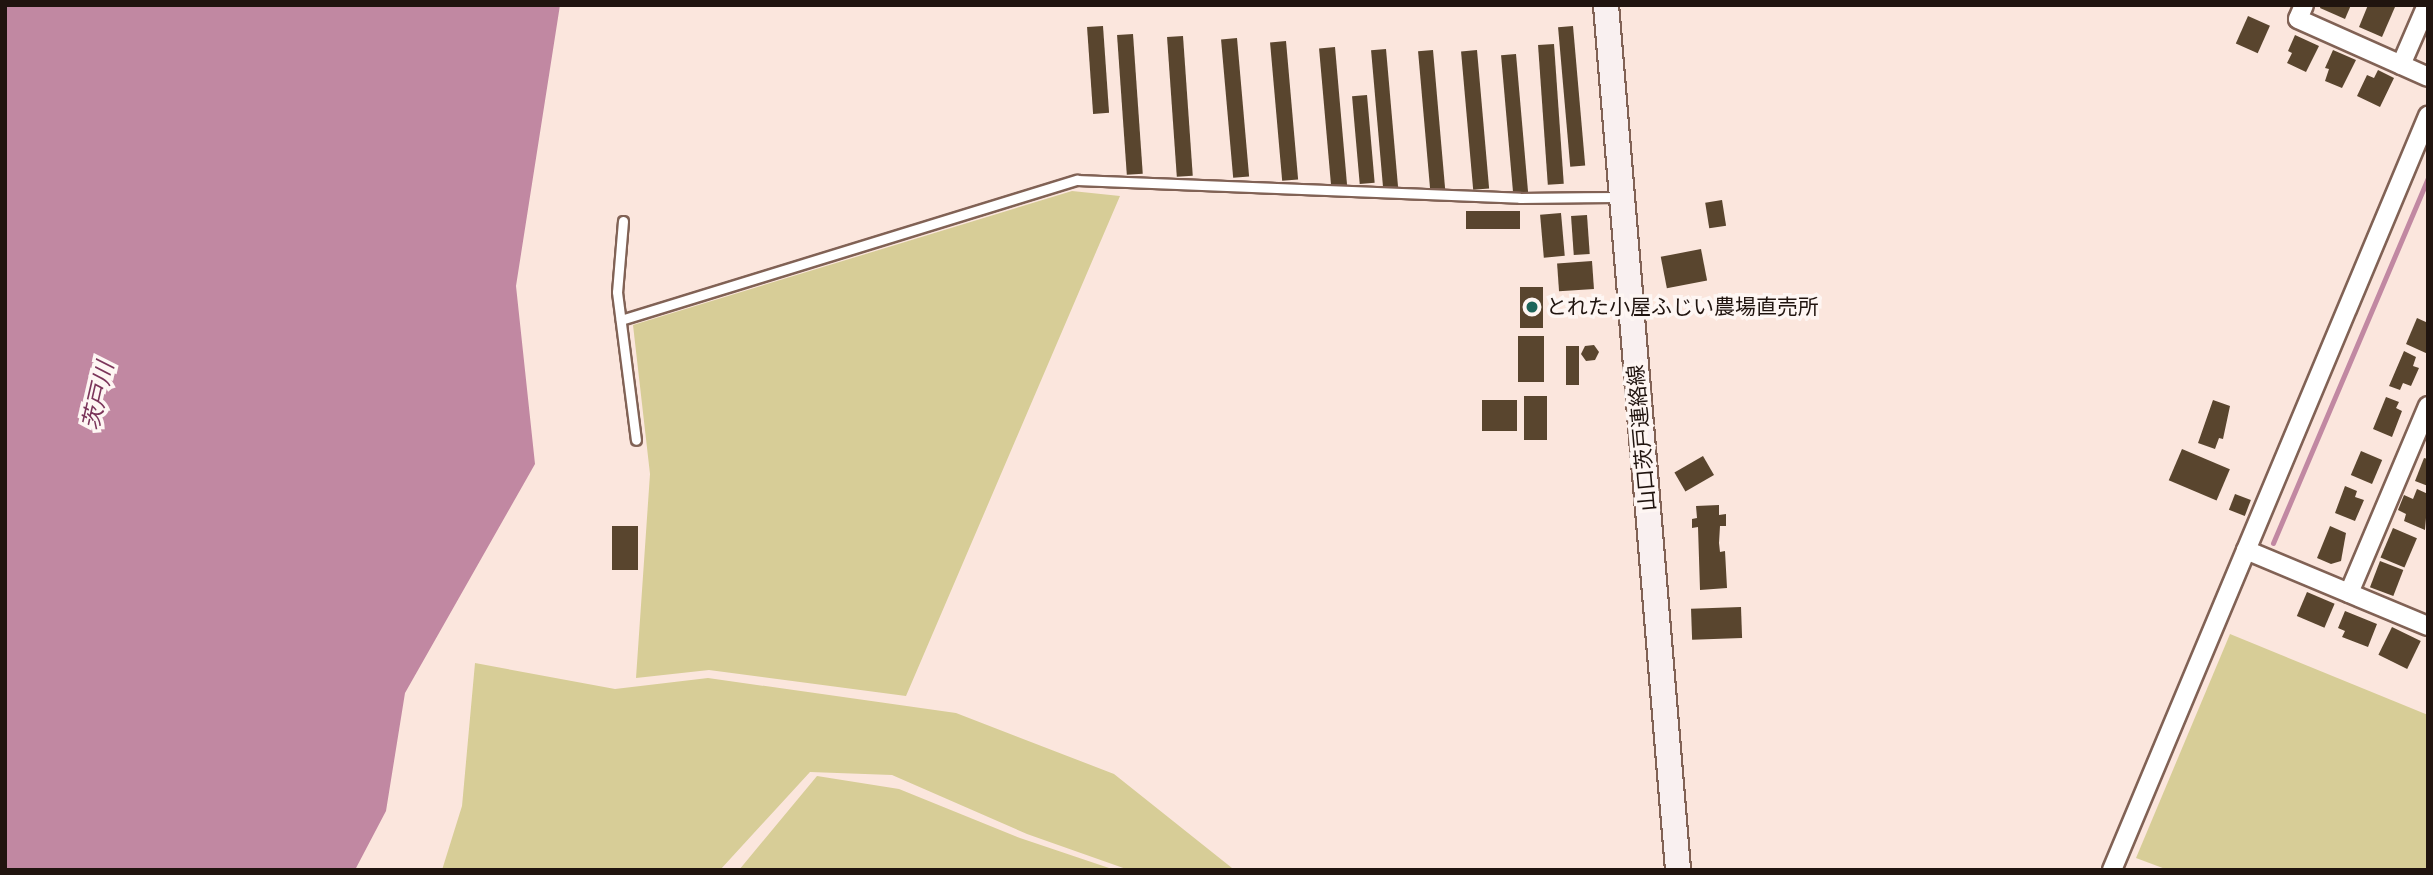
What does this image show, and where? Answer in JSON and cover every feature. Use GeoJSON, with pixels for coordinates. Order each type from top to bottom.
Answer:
{"type":"FeatureCollection","features":[{"type":"Feature","properties":{"kind":"street","name":"山口茨戸連絡線"},"geometry":{"type":"LineString","coordinates":[[1606,5],[1678,870]]}},
{"type":"Feature","properties":{"kind":"street"},"geometry":{"type":"LineString","coordinates":[[2304,5],[2298,19],[2428,76]]}},
{"type":"Feature","properties":{"kind":"street"},"geometry":{"type":"LineString","coordinates":[[2401,65],[2427,5]]}},
{"type":"Feature","properties":{"kind":"street"},"geometry":{"type":"LineString","coordinates":[[2112,870],[2428,116]]}},
{"type":"Feature","properties":{"kind":"street"},"geometry":{"type":"LineString","coordinates":[[2349,593],[2428,407]]}},
{"type":"Feature","properties":{"kind":"street"},"geometry":{"type":"LineString","coordinates":[[2246,550],[2428,626]]}},
{"type":"Feature","properties":{"kind":"lane"},"geometry":{"type":"LineString","coordinates":[[621,320],[1077,180],[1520,198],[1621,197]]}},
{"type":"Feature","properties":{"kind":"lane"},"geometry":{"type":"LineString","coordinates":[[623,220],[617,292],[636,440]]}},
{"type":"Feature","properties":{"kind":"shaded area"},"geometry":{"type":"Polygon","coordinates":[[[1072,191],[1120,196],[906,696],[709,670],[636,678],[650,474],[633,325],[1072,191]]]}},
{"type":"Feature","properties":{"kind":"shaded area"},"geometry":{"type":"Polygon","coordinates":[[[2230,634],[2428,715],[2428,870],[2168,870],[2136,858],[2230,634]]]}},
{"type":"Feature","properties":{"kind":"shaded area"},"geometry":{"type":"Polygon","coordinates":[[[475,663],[615,689],[708,678],[956,713],[1114,774],[1232,868],[1129,870],[1027,834],[892,775],[810,772],[720,870],[442,870],[462,806],[475,663]]]}},
{"type":"Feature","properties":{"kind":"shaded area"},"geometry":{"type":"Polygon","coordinates":[[[817,776],[899,789],[1020,838],[1115,870],[739,870],[817,776]]]}},
{"type":"Feature","properties":{"kind":"water","name":"茨戸川"},"geometry":{"type":"Polygon","coordinates":[[[5,5],[560,5],[516,286],[535,464],[405,693],[386,811],[355,870],[5,870],[5,5]]]}},
{"type":"Feature","properties":{"kind":"building"},"geometry":{"type":"Polygon","coordinates":[[[2321,5],[2351,5],[2345,19],[2320,8],[2321,5]]]}},
{"type":"Feature","properties":{"kind":"building"},"geometry":{"type":"Polygon","coordinates":[[[2368,5],[2395,7],[2382,37],[2359,27],[2368,5]]]}},
{"type":"Feature","properties":{"kind":"building"},"geometry":{"type":"Polygon","coordinates":[[[2248,16],[2270,26],[2258,53],[2236,43],[2248,16]]]}},
{"type":"Feature","properties":{"kind":"building"},"geometry":{"type":"Polygon","coordinates":[[[1103,26],[1109,113],[1093,114],[1087,27],[1103,26]]]}},
{"type":"Feature","properties":{"kind":"building"},"geometry":{"type":"Polygon","coordinates":[[[1573,26],[1585,165],[1570,167],[1558,27],[1573,26]]]}},
{"type":"Feature","properties":{"kind":"building"},"geometry":{"type":"Polygon","coordinates":[[[1133,34],[1143,174],[1127,175],[1117,35],[1133,34]]]}},
{"type":"Feature","properties":{"kind":"building"},"geometry":{"type":"Polygon","coordinates":[[[2295,35],[2319,46],[2306,72],[2287,63],[2292,53],[2288,51],[2295,35]]]}},
{"type":"Feature","properties":{"kind":"building"},"geometry":{"type":"Polygon","coordinates":[[[1183,36],[1193,176],[1177,177],[1167,37],[1183,36]]]}},
{"type":"Feature","properties":{"kind":"building"},"geometry":{"type":"Polygon","coordinates":[[[1237,38],[1249,176],[1233,178],[1221,39],[1237,38]]]}},
{"type":"Feature","properties":{"kind":"building"},"geometry":{"type":"Polygon","coordinates":[[[1286,41],[1298,179],[1282,181],[1270,42],[1286,41]]]}},
{"type":"Feature","properties":{"kind":"building"},"geometry":{"type":"Polygon","coordinates":[[[1554,44],[1564,184],[1548,185],[1538,45],[1554,44]]]}},
{"type":"Feature","properties":{"kind":"building"},"geometry":{"type":"Polygon","coordinates":[[[1335,47],[1347,186],[1331,188],[1319,48],[1335,47]]]}},
{"type":"Feature","properties":{"kind":"building"},"geometry":{"type":"Polygon","coordinates":[[[1386,49],[1398,188],[1383,190],[1371,50],[1386,49]]]}},
{"type":"Feature","properties":{"kind":"building"},"geometry":{"type":"Polygon","coordinates":[[[1433,50],[1445,189],[1430,191],[1418,51],[1433,50]]]}},
{"type":"Feature","properties":{"kind":"building"},"geometry":{"type":"Polygon","coordinates":[[[1477,50],[1489,188],[1473,190],[1461,51],[1477,50]]]}},
{"type":"Feature","properties":{"kind":"building"},"geometry":{"type":"Polygon","coordinates":[[[2333,50],[2356,60],[2342,88],[2325,81],[2329,69],[2325,68],[2333,50]]]}},
{"type":"Feature","properties":{"kind":"building"},"geometry":{"type":"Polygon","coordinates":[[[1516,54],[1528,193],[1513,195],[1501,55],[1516,54]]]}},
{"type":"Feature","properties":{"kind":"building"},"geometry":{"type":"Polygon","coordinates":[[[2378,70],[2394,78],[2380,107],[2357,96],[2367,75],[2374,78],[2378,70]]]}},
{"type":"Feature","properties":{"kind":"building"},"geometry":{"type":"Polygon","coordinates":[[[1367,95],[1375,183],[1360,184],[1352,96],[1367,95]]]}},
{"type":"Feature","properties":{"kind":"building"},"geometry":{"type":"Polygon","coordinates":[[[1722,200],[1726,226],[1709,228],[1705,203],[1722,200]]]}},
{"type":"Feature","properties":{"kind":"building"},"geometry":{"type":"Polygon","coordinates":[[[1466,211],[1520,211],[1520,229],[1466,229],[1466,211]]]}},
{"type":"Feature","properties":{"kind":"building"},"geometry":{"type":"Polygon","coordinates":[[[1561,213],[1565,256],[1544,258],[1540,215],[1561,213]]]}},
{"type":"Feature","properties":{"kind":"building"},"geometry":{"type":"Polygon","coordinates":[[[1587,215],[1590,254],[1574,255],[1571,216],[1587,215]]]}},
{"type":"Feature","properties":{"kind":"building"},"geometry":{"type":"Polygon","coordinates":[[[1701,249],[1707,280],[1667,288],[1661,257],[1701,249]]]}},
{"type":"Feature","properties":{"kind":"building"},"geometry":{"type":"Polygon","coordinates":[[[1592,261],[1594,289],[1559,291],[1557,263],[1592,261]]]}},
{"type":"Feature","properties":{"kind":"building","name":"とれた小屋ふじい農場直売所"},"geometry":{"type":"Polygon","coordinates":[[[1520,287],[1543,287],[1543,328],[1520,328],[1520,287]]]}},
{"type":"Feature","properties":{"kind":"building"},"geometry":{"type":"Polygon","coordinates":[[[2417,318],[2428,323],[2428,354],[2406,344],[2417,318]]]}},
{"type":"Feature","properties":{"kind":"building"},"geometry":{"type":"Polygon","coordinates":[[[1518,336],[1544,336],[1544,382],[1518,382],[1518,336]]]}},
{"type":"Feature","properties":{"kind":"building"},"geometry":{"type":"Polygon","coordinates":[[[1594,345],[1599,352],[1595,360],[1586,361],[1581,354],[1585,346],[1594,345]]]}},
{"type":"Feature","properties":{"kind":"building"},"geometry":{"type":"Polygon","coordinates":[[[1566,346],[1579,346],[1579,385],[1566,385],[1566,346]]]}},
{"type":"Feature","properties":{"kind":"building"},"geometry":{"type":"Polygon","coordinates":[[[2404,351],[2416,357],[2413,366],[2419,368],[2411,386],[2403,383],[2400,390],[2389,386],[2404,351]]]}},
{"type":"Feature","properties":{"kind":"building"},"geometry":{"type":"Polygon","coordinates":[[[1524,396],[1547,396],[1547,440],[1524,440],[1524,396]]]}},
{"type":"Feature","properties":{"kind":"building"},"geometry":{"type":"Polygon","coordinates":[[[2386,397],[2399,402],[2396,408],[2402,411],[2392,437],[2373,429],[2386,397]]]}},
{"type":"Feature","properties":{"kind":"building"},"geometry":{"type":"Polygon","coordinates":[[[1482,400],[1517,400],[1517,431],[1482,431],[1482,400]]]}},
{"type":"Feature","properties":{"kind":"building"},"geometry":{"type":"Polygon","coordinates":[[[2213,400],[2230,406],[2223,439],[2219,438],[2215,449],[2198,443],[2213,400]]]}},
{"type":"Feature","properties":{"kind":"building"},"geometry":{"type":"Polygon","coordinates":[[[2182,449],[2230,469],[2217,501],[2169,480],[2182,449]]]}},
{"type":"Feature","properties":{"kind":"building"},"geometry":{"type":"Polygon","coordinates":[[[2361,451],[2382,460],[2372,484],[2351,475],[2361,451]]]}},
{"type":"Feature","properties":{"kind":"building"},"geometry":{"type":"Polygon","coordinates":[[[1703,456],[1714,475],[1685,492],[1674,472],[1703,456]]]}},
{"type":"Feature","properties":{"kind":"building"},"geometry":{"type":"Polygon","coordinates":[[[2424,458],[2428,459],[2428,486],[2415,481],[2424,458]]]}},
{"type":"Feature","properties":{"kind":"building"},"geometry":{"type":"Polygon","coordinates":[[[2345,486],[2357,491],[2355,497],[2364,500],[2355,521],[2335,513],[2345,486]]]}},
{"type":"Feature","properties":{"kind":"building"},"geometry":{"type":"Polygon","coordinates":[[[2417,489],[2428,494],[2425,530],[2404,521],[2406,514],[2398,510],[2404,495],[2413,499],[2417,489]]]}},
{"type":"Feature","properties":{"kind":"building"},"geometry":{"type":"Polygon","coordinates":[[[2235,494],[2251,500],[2245,516],[2229,510],[2235,494]]]}},
{"type":"Feature","properties":{"kind":"building"},"geometry":{"type":"Polygon","coordinates":[[[1719,505],[1719,515],[1726,514],[1726,526],[1720,526],[1719,543],[1720,552],[1725,551],[1727,588],[1700,590],[1698,527],[1692,528],[1692,519],[1697,518],[1696,506],[1719,505]]]}},
{"type":"Feature","properties":{"kind":"building"},"geometry":{"type":"Polygon","coordinates":[[[612,526],[638,526],[638,570],[612,570],[612,526]]]}},
{"type":"Feature","properties":{"kind":"building"},"geometry":{"type":"Polygon","coordinates":[[[2330,526],[2346,533],[2341,561],[2331,564],[2317,558],[2330,526]]]}},
{"type":"Feature","properties":{"kind":"building"},"geometry":{"type":"Polygon","coordinates":[[[2393,528],[2417,538],[2404,568],[2380,557],[2393,528]]]}},
{"type":"Feature","properties":{"kind":"building"},"geometry":{"type":"Polygon","coordinates":[[[2380,561],[2403,570],[2393,596],[2370,587],[2380,561]]]}},
{"type":"Feature","properties":{"kind":"building"},"geometry":{"type":"Polygon","coordinates":[[[2307,592],[2335,604],[2324,628],[2297,616],[2307,592]]]}},
{"type":"Feature","properties":{"kind":"building"},"geometry":{"type":"Polygon","coordinates":[[[1741,607],[1742,638],[1692,640],[1691,609],[1741,607]]]}},
{"type":"Feature","properties":{"kind":"building"},"geometry":{"type":"Polygon","coordinates":[[[2345,611],[2377,624],[2368,647],[2342,637],[2345,631],[2338,628],[2345,611]]]}},
{"type":"Feature","properties":{"kind":"building"},"geometry":{"type":"Polygon","coordinates":[[[2392,627],[2421,641],[2407,669],[2378,655],[2392,627]]]}},
{"type":"Feature","properties":{"kind":"waterway"},"geometry":{"type":"LineString","coordinates":[[2273,543],[2428,177]]}},
{"type":"Feature","properties":{"kind":"place","name":"とれた小屋ふじい農場直売所"},"geometry":{"type":"Point","coordinates":[1532,307]}}]}
